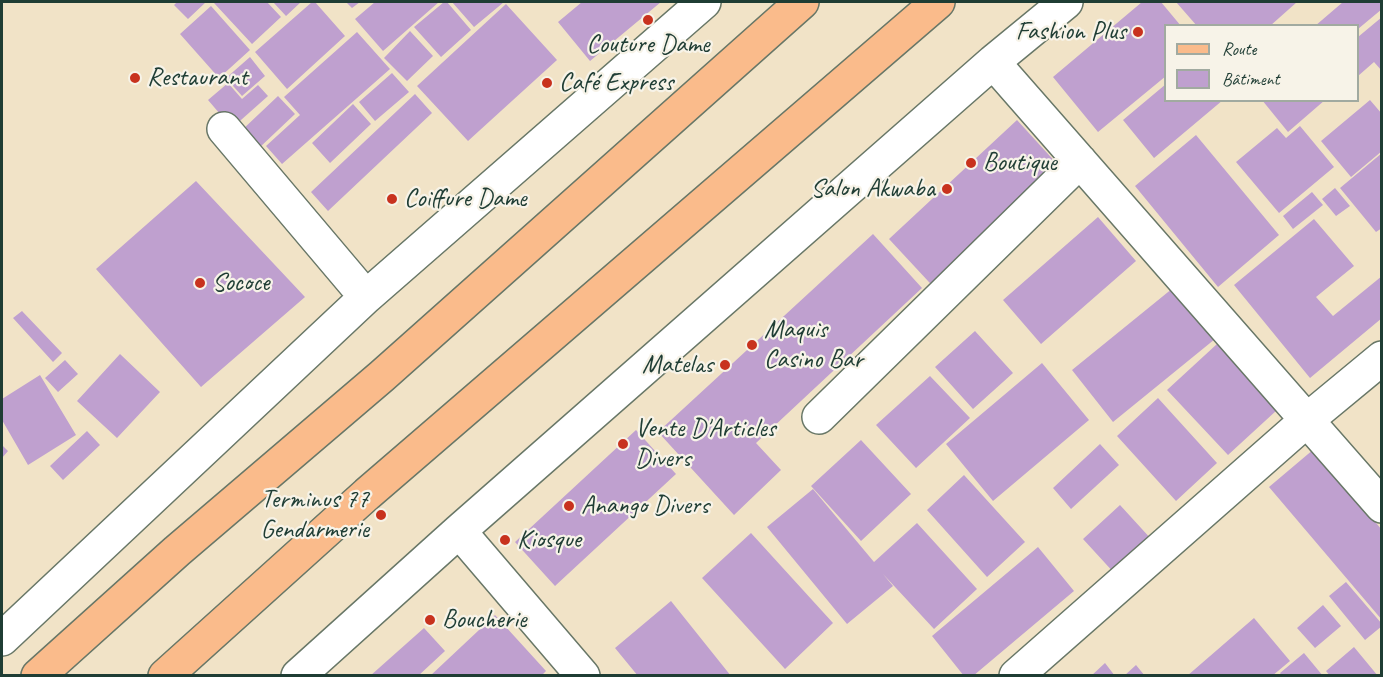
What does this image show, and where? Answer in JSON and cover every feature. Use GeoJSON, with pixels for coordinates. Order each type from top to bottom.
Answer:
{"type":"FeatureCollection","features":[{"type":"Feature","properties":{"kind":"main road"},"geometry":{"type":"LineString","coordinates":[[38,675],[177,551],[382,376],[802,2]]}},
{"type":"Feature","properties":{"kind":"main road"},"geometry":{"type":"LineString","coordinates":[[165,675],[367,494],[938,2]]}},
{"type":"Feature","properties":{"kind":"street"},"geometry":{"type":"LineString","coordinates":[[6,626],[366,297],[704,2]]}},
{"type":"Feature","properties":{"kind":"street"},"geometry":{"type":"LineString","coordinates":[[298,675],[993,62],[1066,2]]}},
{"type":"Feature","properties":{"kind":"street"},"geometry":{"type":"LineString","coordinates":[[993,62],[1382,506]]}},
{"type":"Feature","properties":{"kind":"street"},"geometry":{"type":"LineString","coordinates":[[224,129],[366,297]]}},
{"type":"Feature","properties":{"kind":"street"},"geometry":{"type":"LineString","coordinates":[[819,417],[1080,161]]}},
{"type":"Feature","properties":{"kind":"street"},"geometry":{"type":"LineString","coordinates":[[1016,675],[1307,420],[1382,358]]}},
{"type":"Feature","properties":{"kind":"street"},"geometry":{"type":"LineString","coordinates":[[459,531],[583,675]]}},
{"type":"Feature","properties":{"kind":"building"},"geometry":{"type":"Polygon","coordinates":[[[177,2],[206,2],[188,19],[174,5],[177,2]]]}},
{"type":"Feature","properties":{"kind":"building"},"geometry":{"type":"Polygon","coordinates":[[[267,2],[281,17],[252,44],[214,3],[267,2]]]}},
{"type":"Feature","properties":{"kind":"building"},"geometry":{"type":"Polygon","coordinates":[[[273,2],[301,2],[286,16],[273,2]]]}},
{"type":"Feature","properties":{"kind":"building"},"geometry":{"type":"Polygon","coordinates":[[[312,2],[315,2],[345,36],[287,89],[255,52],[312,2]]]}},
{"type":"Feature","properties":{"kind":"building"},"geometry":{"type":"Polygon","coordinates":[[[346,2],[360,2],[352,8],[346,2]]]}},
{"type":"Feature","properties":{"kind":"building"},"geometry":{"type":"Polygon","coordinates":[[[375,2],[439,2],[383,51],[355,19],[375,2]]]}},
{"type":"Feature","properties":{"kind":"building"},"geometry":{"type":"Polygon","coordinates":[[[444,2],[447,2],[471,30],[441,57],[414,27],[444,2]]]}},
{"type":"Feature","properties":{"kind":"building"},"geometry":{"type":"Polygon","coordinates":[[[452,2],[504,2],[474,27],[452,2]]]}},
{"type":"Feature","properties":{"kind":"building"},"geometry":{"type":"Polygon","coordinates":[[[582,2],[661,2],[590,61],[558,22],[582,2]]]}},
{"type":"Feature","properties":{"kind":"building"},"geometry":{"type":"Polygon","coordinates":[[[1142,2],[1161,2],[1179,24],[1164,24],[1164,78],[1098,132],[1053,77],[1142,2]]]}},
{"type":"Feature","properties":{"kind":"building"},"geometry":{"type":"Polygon","coordinates":[[[1176,2],[1297,2],[1272,24],[1195,24],[1176,2]]]}},
{"type":"Feature","properties":{"kind":"building"},"geometry":{"type":"Polygon","coordinates":[[[1343,2],[1382,2],[1382,9],[1359,28],[1359,24],[1317,24],[1343,2]]]}},
{"type":"Feature","properties":{"kind":"building"},"geometry":{"type":"Polygon","coordinates":[[[506,4],[557,60],[468,141],[417,86],[506,4]]]}},
{"type":"Feature","properties":{"kind":"building"},"geometry":{"type":"Polygon","coordinates":[[[211,6],[250,50],[219,78],[180,34],[211,6]]]}},
{"type":"Feature","properties":{"kind":"building"},"geometry":{"type":"Polygon","coordinates":[[[1382,17],[1382,71],[1374,62],[1359,75],[1359,36],[1382,17]]]}},
{"type":"Feature","properties":{"kind":"building"},"geometry":{"type":"Polygon","coordinates":[[[410,31],[433,56],[407,81],[384,58],[410,31]]]}},
{"type":"Feature","properties":{"kind":"building"},"geometry":{"type":"Polygon","coordinates":[[[357,32],[390,69],[282,164],[266,146],[300,115],[284,97],[357,32]]]}},
{"type":"Feature","properties":{"kind":"building"},"geometry":{"type":"Polygon","coordinates":[[[250,57],[265,76],[242,96],[226,78],[250,57]]]}},
{"type":"Feature","properties":{"kind":"building"},"geometry":{"type":"Polygon","coordinates":[[[392,73],[409,92],[375,121],[359,102],[392,73]]]}},
{"type":"Feature","properties":{"kind":"building"},"geometry":{"type":"Polygon","coordinates":[[[228,83],[242,99],[258,85],[268,96],[232,128],[208,100],[228,83]]]}},
{"type":"Feature","properties":{"kind":"building"},"geometry":{"type":"Polygon","coordinates":[[[1164,86],[1164,102],[1221,102],[1154,158],[1123,120],[1164,86]]]}},
{"type":"Feature","properties":{"kind":"building"},"geometry":{"type":"Polygon","coordinates":[[[415,94],[432,113],[328,211],[311,192],[415,94]]]}},
{"type":"Feature","properties":{"kind":"building"},"geometry":{"type":"Polygon","coordinates":[[[278,96],[295,114],[258,149],[241,131],[278,96]]]}},
{"type":"Feature","properties":{"kind":"building"},"geometry":{"type":"Polygon","coordinates":[[[1370,100],[1382,114],[1382,151],[1351,177],[1321,141],[1370,100]]]}},
{"type":"Feature","properties":{"kind":"building"},"geometry":{"type":"Polygon","coordinates":[[[1264,102],[1323,102],[1288,132],[1264,102]]]}},
{"type":"Feature","properties":{"kind":"building"},"geometry":{"type":"Polygon","coordinates":[[[353,104],[371,124],[330,163],[312,143],[353,104]]]}},
{"type":"Feature","properties":{"kind":"building"},"geometry":{"type":"Polygon","coordinates":[[[1017,120],[1069,177],[941,295],[889,239],[1017,120]]]}},
{"type":"Feature","properties":{"kind":"building"},"geometry":{"type":"Polygon","coordinates":[[[1300,126],[1334,167],[1279,213],[1236,162],[1277,128],[1286,138],[1300,126]]]}},
{"type":"Feature","properties":{"kind":"building"},"geometry":{"type":"Polygon","coordinates":[[[1196,135],[1279,235],[1218,287],[1135,186],[1196,135]]]}},
{"type":"Feature","properties":{"kind":"building"},"geometry":{"type":"Polygon","coordinates":[[[1382,153],[1382,228],[1376,232],[1340,188],[1382,153]]]}},
{"type":"Feature","properties":{"kind":"building","name":"Sococe"},"geometry":{"type":"Polygon","coordinates":[[[196,181],[305,297],[201,387],[96,269],[196,181]]]}},
{"type":"Feature","properties":{"kind":"building"},"geometry":{"type":"Polygon","coordinates":[[[1335,188],[1350,206],[1336,216],[1322,199],[1335,188]]]}},
{"type":"Feature","properties":{"kind":"building"},"geometry":{"type":"Polygon","coordinates":[[[1312,192],[1323,205],[1293,229],[1283,216],[1312,192]]]}},
{"type":"Feature","properties":{"kind":"building"},"geometry":{"type":"Polygon","coordinates":[[[1098,217],[1136,261],[1041,344],[1003,300],[1098,217]]]}},
{"type":"Feature","properties":{"kind":"building"},"geometry":{"type":"Polygon","coordinates":[[[1314,219],[1354,266],[1316,297],[1333,316],[1382,276],[1382,318],[1310,378],[1234,285],[1314,219]]]}},
{"type":"Feature","properties":{"kind":"building"},"geometry":{"type":"Polygon","coordinates":[[[873,234],[922,288],[756,443],[781,470],[734,515],[658,432],[873,234]]]}},
{"type":"Feature","properties":{"kind":"building"},"geometry":{"type":"Polygon","coordinates":[[[1173,288],[1215,339],[1113,422],[1072,370],[1173,288]]]}},
{"type":"Feature","properties":{"kind":"building"},"geometry":{"type":"Polygon","coordinates":[[[22,311],[62,353],[53,362],[13,318],[22,311]]]}},
{"type":"Feature","properties":{"kind":"building"},"geometry":{"type":"Polygon","coordinates":[[[975,331],[1013,373],[973,409],[935,367],[975,331]]]}},
{"type":"Feature","properties":{"kind":"building"},"geometry":{"type":"Polygon","coordinates":[[[1217,344],[1277,410],[1228,455],[1167,390],[1217,344]]]}},
{"type":"Feature","properties":{"kind":"building"},"geometry":{"type":"Polygon","coordinates":[[[120,354],[160,392],[117,438],[77,401],[120,354]]]}},
{"type":"Feature","properties":{"kind":"building"},"geometry":{"type":"Polygon","coordinates":[[[65,360],[78,374],[58,392],[45,378],[65,360]]]}},
{"type":"Feature","properties":{"kind":"building"},"geometry":{"type":"Polygon","coordinates":[[[1042,363],[1089,420],[993,501],[946,444],[1042,363]]]}},
{"type":"Feature","properties":{"kind":"building"},"geometry":{"type":"Polygon","coordinates":[[[40,375],[76,435],[28,465],[2,420],[2,399],[40,375]]]}},
{"type":"Feature","properties":{"kind":"building"},"geometry":{"type":"Polygon","coordinates":[[[930,376],[970,418],[916,468],[876,425],[930,376]]]}},
{"type":"Feature","properties":{"kind":"building"},"geometry":{"type":"Polygon","coordinates":[[[1158,398],[1217,463],[1176,501],[1117,436],[1158,398]]]}},
{"type":"Feature","properties":{"kind":"building"},"geometry":{"type":"Polygon","coordinates":[[[636,430],[676,474],[555,586],[515,542],[636,430]]]}},
{"type":"Feature","properties":{"kind":"building"},"geometry":{"type":"Polygon","coordinates":[[[87,431],[100,445],[63,480],[50,466],[87,431]]]}},
{"type":"Feature","properties":{"kind":"building"},"geometry":{"type":"Polygon","coordinates":[[[861,440],[911,494],[861,541],[811,486],[861,440]]]}},
{"type":"Feature","properties":{"kind":"building"},"geometry":{"type":"Polygon","coordinates":[[[1100,444],[1119,465],[1071,509],[1053,488],[1100,444]]]}},
{"type":"Feature","properties":{"kind":"building"},"geometry":{"type":"Polygon","coordinates":[[[2,445],[8,451],[2,458],[2,445]]]}},
{"type":"Feature","properties":{"kind":"building"},"geometry":{"type":"Polygon","coordinates":[[[1314,449],[1382,530],[1382,620],[1269,487],[1314,449]]]}},
{"type":"Feature","properties":{"kind":"building"},"geometry":{"type":"Polygon","coordinates":[[[964,475],[1025,542],[987,577],[927,510],[964,475]]]}},
{"type":"Feature","properties":{"kind":"building"},"geometry":{"type":"Polygon","coordinates":[[[813,489],[874,562],[917,523],[977,589],[934,629],[883,574],[893,586],[847,624],[767,527],[813,489]]]}},
{"type":"Feature","properties":{"kind":"building"},"geometry":{"type":"Polygon","coordinates":[[[1120,505],[1152,540],[1116,575],[1083,539],[1120,505]]]}},
{"type":"Feature","properties":{"kind":"building"},"geometry":{"type":"Polygon","coordinates":[[[751,533],[833,623],[785,669],[702,578],[751,533]]]}},
{"type":"Feature","properties":{"kind":"building"},"geometry":{"type":"Polygon","coordinates":[[[1038,547],[1074,591],[973,676],[964,676],[932,636],[1038,547]]]}},
{"type":"Feature","properties":{"kind":"building"},"geometry":{"type":"Polygon","coordinates":[[[1346,582],[1382,624],[1365,640],[1329,596],[1346,582]]]}},
{"type":"Feature","properties":{"kind":"building"},"geometry":{"type":"Polygon","coordinates":[[[671,601],[731,676],[638,676],[615,648],[671,601]]]}},
{"type":"Feature","properties":{"kind":"building"},"geometry":{"type":"Polygon","coordinates":[[[1323,605],[1341,626],[1315,648],[1297,628],[1323,605]]]}},
{"type":"Feature","properties":{"kind":"building"},"geometry":{"type":"Polygon","coordinates":[[[495,615],[546,671],[541,676],[430,676],[495,615]]]}},
{"type":"Feature","properties":{"kind":"building"},"geometry":{"type":"Polygon","coordinates":[[[1254,618],[1290,661],[1272,676],[1187,676],[1254,618]]]}},
{"type":"Feature","properties":{"kind":"building"},"geometry":{"type":"Polygon","coordinates":[[[424,628],[445,651],[418,676],[370,676],[424,628]]]}},
{"type":"Feature","properties":{"kind":"building"},"geometry":{"type":"Polygon","coordinates":[[[1354,647],[1378,676],[1330,676],[1326,671],[1354,647]]]}},
{"type":"Feature","properties":{"kind":"building"},"geometry":{"type":"Polygon","coordinates":[[[1304,653],[1323,676],[1282,676],[1280,673],[1304,653]]]}},
{"type":"Feature","properties":{"kind":"building"},"geometry":{"type":"Polygon","coordinates":[[[1105,663],[1115,676],[1091,676],[1105,663]]]}},
{"type":"Feature","properties":{"kind":"building"},"geometry":{"type":"Polygon","coordinates":[[[1136,665],[1145,676],[1124,676],[1136,665]]]}},
{"type":"Feature","properties":{"kind":"place","name":"Couture Dame"},"geometry":{"type":"Point","coordinates":[648,20]}},
{"type":"Feature","properties":{"kind":"place","name":"Fashion Plus"},"geometry":{"type":"Point","coordinates":[1138,32]}},
{"type":"Feature","properties":{"kind":"place","name":"Restaurant"},"geometry":{"type":"Point","coordinates":[135,78]}},
{"type":"Feature","properties":{"kind":"place","name":"Café Express"},"geometry":{"type":"Point","coordinates":[547,83]}},
{"type":"Feature","properties":{"kind":"place","name":"Boutique"},"geometry":{"type":"Point","coordinates":[971,163]}},
{"type":"Feature","properties":{"kind":"place","name":"Salon Akwaba"},"geometry":{"type":"Point","coordinates":[947,189]}},
{"type":"Feature","properties":{"kind":"place","name":"Coiffure Dame"},"geometry":{"type":"Point","coordinates":[392,199]}},
{"type":"Feature","properties":{"kind":"place","name":"Sococe"},"geometry":{"type":"Point","coordinates":[200,283]}},
{"type":"Feature","properties":{"kind":"place","name":"Maquis Casino Bar"},"geometry":{"type":"Point","coordinates":[752,345]}},
{"type":"Feature","properties":{"kind":"place","name":"Matelas"},"geometry":{"type":"Point","coordinates":[725,365]}},
{"type":"Feature","properties":{"kind":"place","name":"Vente D'Articles Divers"},"geometry":{"type":"Point","coordinates":[623,444]}},
{"type":"Feature","properties":{"kind":"place","name":"Anango Divers"},"geometry":{"type":"Point","coordinates":[569,506]}},
{"type":"Feature","properties":{"kind":"place","name":"Terminus 77 Gendarmerie"},"geometry":{"type":"Point","coordinates":[381,515]}},
{"type":"Feature","properties":{"kind":"place","name":"Kiosque"},"geometry":{"type":"Point","coordinates":[505,540]}},
{"type":"Feature","properties":{"kind":"place","name":"Boucherie"},"geometry":{"type":"Point","coordinates":[430,620]}}]}
